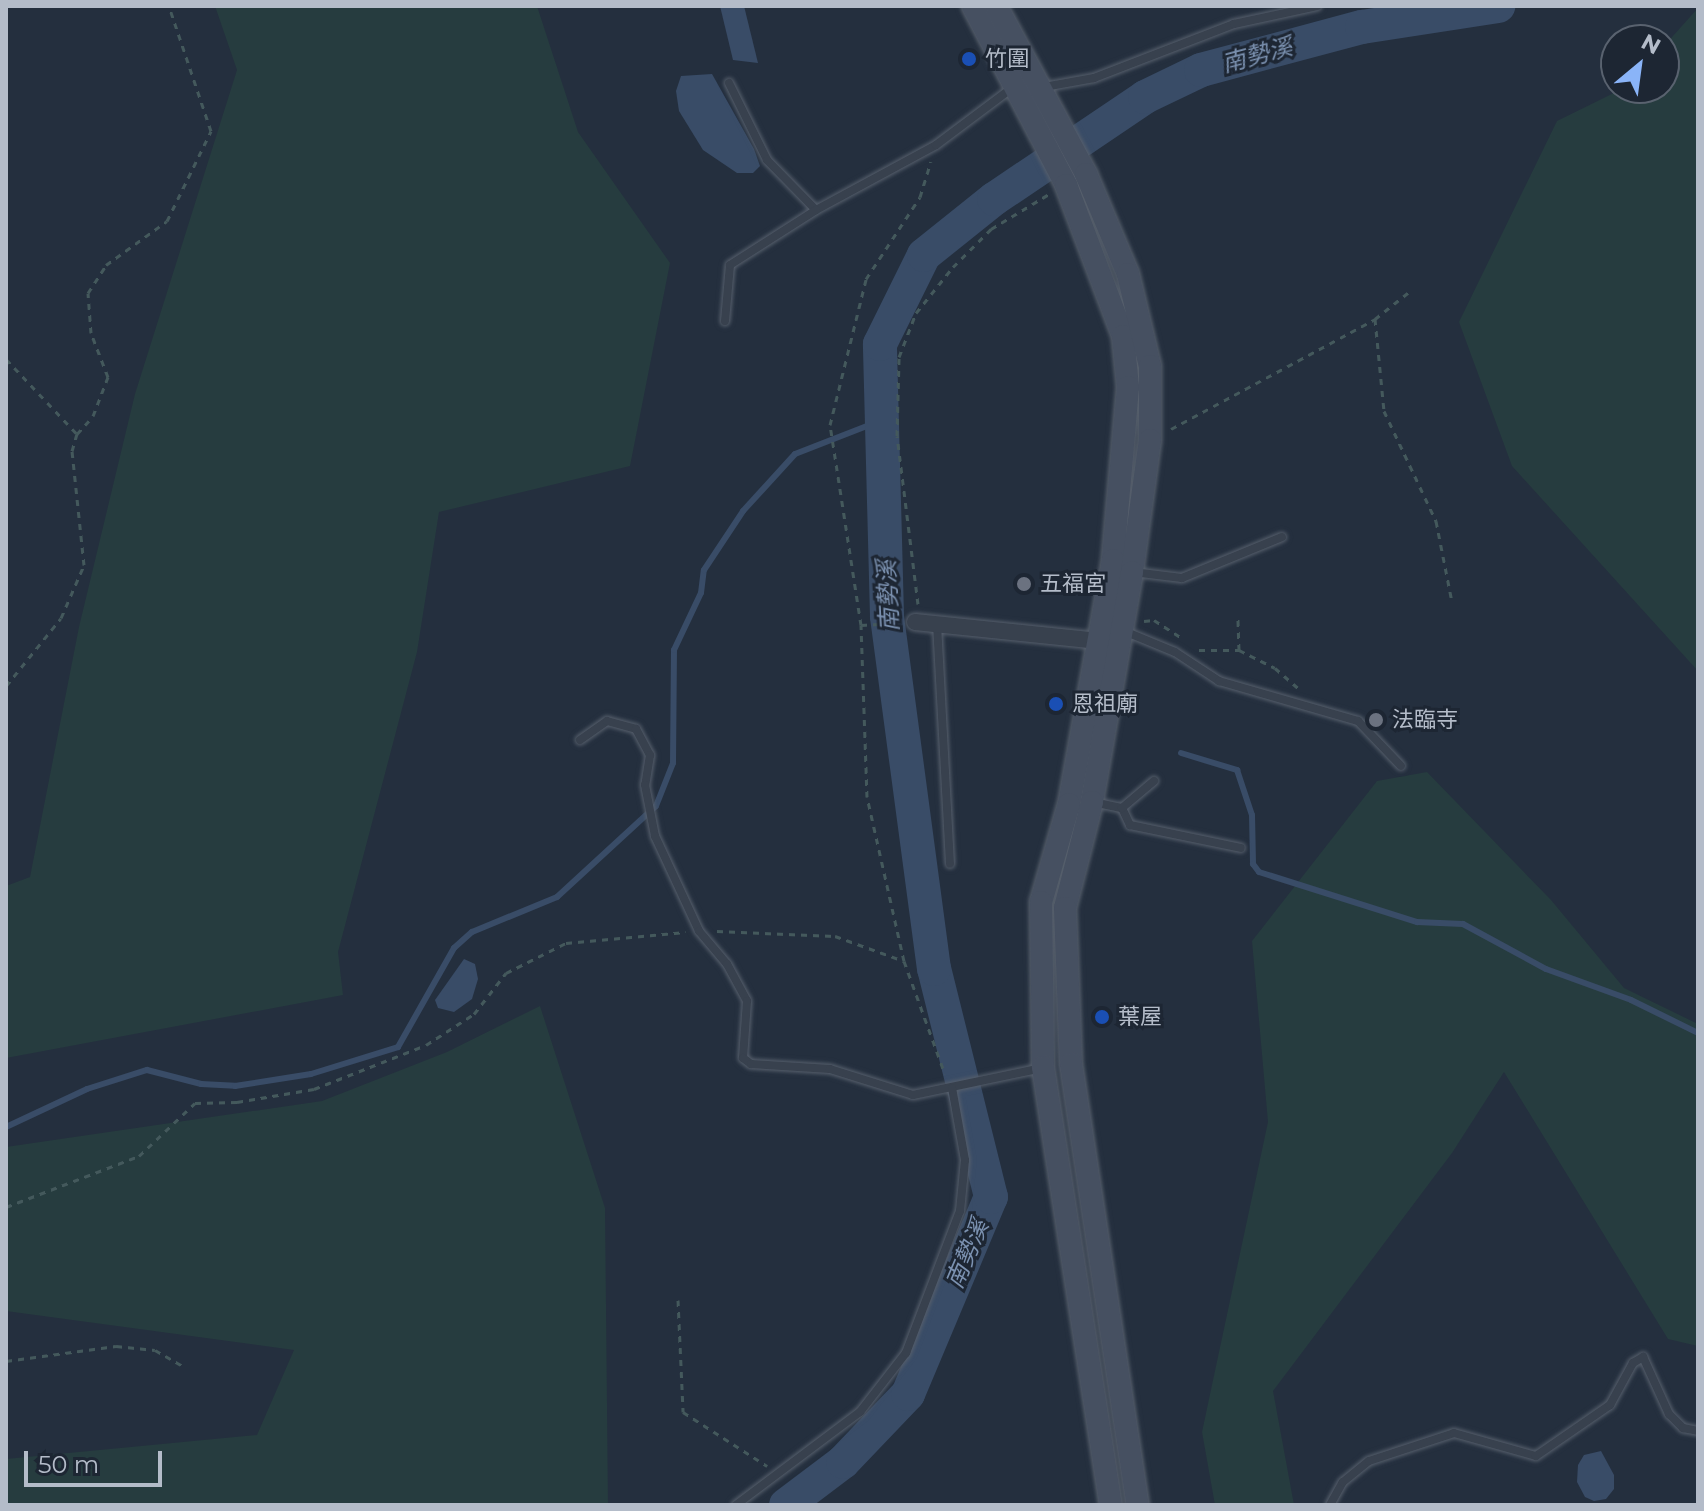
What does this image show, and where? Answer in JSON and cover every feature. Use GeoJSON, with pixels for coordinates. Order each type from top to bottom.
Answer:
{"type":"FeatureCollection","features":[{"type":"Feature","properties":{"kind":"street"},"geometry":{"type":"LineString","coordinates":[[973,6],[1016,85],[1044,114]]}},
{"type":"Feature","properties":{"kind":"street"},"geometry":{"type":"LineString","coordinates":[[996,6],[1043,87],[1044,114],[1071,179],[1142,321],[1150,366],[1150,440],[1132,572],[1092,802],[1065,908],[1071,1064],[1138,1505]]}},
{"type":"Feature","properties":{"kind":"street"},"geometry":{"type":"LineString","coordinates":[[1016,85],[1043,87]]}},
{"type":"Feature","properties":{"kind":"street"},"geometry":{"type":"LineString","coordinates":[[1071,179],[1123,336],[1125,440],[1113,560],[1099,641],[1069,804],[1041,902],[1037,1068],[1111,1505]]}},
{"type":"Feature","properties":{"kind":"street"},"geometry":{"type":"LineString","coordinates":[[1125,440],[1150,440]]}},
{"type":"Feature","properties":{"kind":"street"},"geometry":{"type":"LineString","coordinates":[[924,623],[1099,641],[1122,630]]}},
{"type":"Feature","properties":{"kind":"street"},"geometry":{"type":"LineString","coordinates":[[1069,804],[1092,802]]}},
{"type":"Feature","properties":{"kind":"street"},"geometry":{"type":"LineString","coordinates":[[1037,1068],[1071,1064]]}},
{"type":"Feature","properties":{"kind":"lane"},"geometry":{"type":"LineString","coordinates":[[1043,87],[1106,74],[1234,24],[1317,6]]}},
{"type":"Feature","properties":{"kind":"lane"},"geometry":{"type":"LineString","coordinates":[[729,83],[767,160],[816,210]]}},
{"type":"Feature","properties":{"kind":"lane"},"geometry":{"type":"LineString","coordinates":[[725,321],[730,265],[816,210],[936,145],[1016,85]]}},
{"type":"Feature","properties":{"kind":"lane"},"geometry":{"type":"LineString","coordinates":[[1132,572],[1182,578],[1282,537]]}},
{"type":"Feature","properties":{"kind":"lane"},"geometry":{"type":"LineString","coordinates":[[924,623],[950,864]]}},
{"type":"Feature","properties":{"kind":"lane"},"geometry":{"type":"LineString","coordinates":[[1122,630],[1175,652],[1219,681],[1358,721],[1401,766]]}},
{"type":"Feature","properties":{"kind":"lane"},"geometry":{"type":"LineString","coordinates":[[580,740],[607,721],[636,729],[650,755],[645,785],[655,836],[699,931],[727,964],[747,1001],[743,1058],[751,1064],[830,1069],[913,1095],[1037,1068]]}},
{"type":"Feature","properties":{"kind":"lane"},"geometry":{"type":"LineString","coordinates":[[1122,808],[1154,781]]}},
{"type":"Feature","properties":{"kind":"lane"},"geometry":{"type":"LineString","coordinates":[[1092,802],[1122,808]]}},
{"type":"Feature","properties":{"kind":"lane"},"geometry":{"type":"LineString","coordinates":[[1122,808],[1130,825],[1241,848]]}},
{"type":"Feature","properties":{"kind":"lane"},"geometry":{"type":"LineString","coordinates":[[736,1505],[860,1412],[906,1353],[960,1211],[965,1160],[952,1088]]}},
{"type":"Feature","properties":{"kind":"lane"},"geometry":{"type":"LineString","coordinates":[[1330,1505],[1343,1482],[1369,1461],[1454,1433],[1536,1456],[1610,1405],[1633,1363],[1643,1357],[1669,1414],[1683,1428],[1698,1431]]}},
{"type":"Feature","properties":{"kind":"path"},"geometry":{"type":"LineString","coordinates":[[6,686],[61,618],[84,565],[72,451],[77,434],[93,416],[108,377],[91,333],[88,293],[106,265],[167,221],[211,131],[169,6]]}},
{"type":"Feature","properties":{"kind":"path"},"geometry":{"type":"LineString","coordinates":[[936,145],[920,197],[866,279],[830,425],[861,625],[867,797],[904,961],[952,1088]]}},
{"type":"Feature","properties":{"kind":"path"},"geometry":{"type":"LineString","coordinates":[[861,625],[924,623],[897,436],[899,357],[916,313],[953,267],[991,229],[1071,179]]}},
{"type":"Feature","properties":{"kind":"path"},"geometry":{"type":"LineString","coordinates":[[1150,440],[1375,319],[1409,292]]}},
{"type":"Feature","properties":{"kind":"path"},"geometry":{"type":"LineString","coordinates":[[1375,319],[1384,411],[1436,521],[1452,602]]}},
{"type":"Feature","properties":{"kind":"path"},"geometry":{"type":"LineString","coordinates":[[6,359],[77,434]]}},
{"type":"Feature","properties":{"kind":"path"},"geometry":{"type":"LineString","coordinates":[[1238,616],[1239,650]]}},
{"type":"Feature","properties":{"kind":"path"},"geometry":{"type":"LineString","coordinates":[[1122,630],[1154,620],[1199,651],[1239,650],[1293,682],[1315,708]]}},
{"type":"Feature","properties":{"kind":"path"},"geometry":{"type":"LineString","coordinates":[[6,1207],[139,1156],[195,1103],[237,1102],[314,1089],[426,1045],[474,1014],[506,973],[566,943],[699,931],[835,936],[904,961]]}},
{"type":"Feature","properties":{"kind":"path"},"geometry":{"type":"LineString","coordinates":[[678,1300],[683,1412],[778,1473]]}},
{"type":"Feature","properties":{"kind":"path"},"geometry":{"type":"LineString","coordinates":[[6,1361],[116,1346],[155,1350],[185,1367]]}},
{"type":"Feature","properties":{"kind":"green space"},"geometry":{"type":"Polygon","coordinates":[[[215,6],[537,6],[578,132],[670,263],[630,466],[439,512],[417,652],[338,952],[343,995],[6,1058],[6,886],[30,877],[79,627],[135,394],[237,70],[215,6]]]}},
{"type":"Feature","properties":{"kind":"green space"},"geometry":{"type":"Polygon","coordinates":[[[1698,8],[1698,671],[1512,466],[1459,322],[1557,121],[1600,100],[1600,104],[1680,104],[1680,28],[1698,8]]]}},
{"type":"Feature","properties":{"kind":"green space"},"geometry":{"type":"Polygon","coordinates":[[[1427,772],[1551,900],[1624,988],[1698,1024],[1698,1346],[1668,1339],[1504,1072],[1452,1153],[1273,1391],[1294,1505],[1215,1505],[1202,1432],[1268,1122],[1252,941],[1377,781],[1427,772]]]}},
{"type":"Feature","properties":{"kind":"green space"},"geometry":{"type":"Polygon","coordinates":[[[540,1006],[605,1208],[608,1505],[6,1505],[6,1459],[257,1435],[294,1350],[6,1311],[6,1147],[322,1101],[447,1052],[540,1006]]]}},
{"type":"Feature","properties":{"kind":"water"},"geometry":{"type":"Polygon","coordinates":[[[720,6],[744,6],[758,63],[733,60],[720,6]]]}},
{"type":"Feature","properties":{"kind":"water"},"geometry":{"type":"Polygon","coordinates":[[[712,74],[754,149],[760,166],[753,173],[737,173],[703,150],[679,111],[676,91],[681,76],[712,74]]]}},
{"type":"Feature","properties":{"kind":"water"},"geometry":{"type":"Polygon","coordinates":[[[464,959],[475,964],[478,979],[472,999],[454,1012],[438,1008],[435,1000],[464,959]]]}},
{"type":"Feature","properties":{"kind":"water"},"geometry":{"type":"Polygon","coordinates":[[[1601,1451],[1614,1475],[1614,1489],[1606,1499],[1594,1501],[1585,1497],[1577,1482],[1578,1465],[1584,1455],[1601,1451]]]}},
{"type":"Feature","properties":{"kind":"waterway","name":"南勢溪"},"geometry":{"type":"LineString","coordinates":[[786,1505],[843,1462],[908,1394],[991,1197],[934,969],[887,616],[880,344],[924,255],[994,199],[1145,97],[1201,70],[1362,27],[1498,6]]}},
{"type":"Feature","properties":{"kind":"waterway"},"geometry":{"type":"LineString","coordinates":[[6,1127],[87,1089],[147,1070],[201,1084],[235,1086],[311,1074],[398,1047],[454,948],[472,932],[557,897],[656,806],[673,763],[674,650],[701,593],[704,570],[743,511],[795,454],[882,420]]}},
{"type":"Feature","properties":{"kind":"waterway"},"geometry":{"type":"LineString","coordinates":[[1181,753],[1237,770],[1252,815],[1253,864],[1259,872],[1417,922],[1463,924],[1546,969],[1631,1000],[1698,1033]]}},
{"type":"Feature","properties":{"kind":"place","name":"竹圍"},"geometry":{"type":"Point","coordinates":[969,59]}},
{"type":"Feature","properties":{"kind":"place","name":"五福宮"},"geometry":{"type":"Point","coordinates":[1024,584]}},
{"type":"Feature","properties":{"kind":"place","name":"恩祖廟"},"geometry":{"type":"Point","coordinates":[1056,704]}},
{"type":"Feature","properties":{"kind":"place","name":"法臨寺"},"geometry":{"type":"Point","coordinates":[1376,720]}},
{"type":"Feature","properties":{"kind":"place","name":"葉屋"},"geometry":{"type":"Point","coordinates":[1102,1017]}}]}
